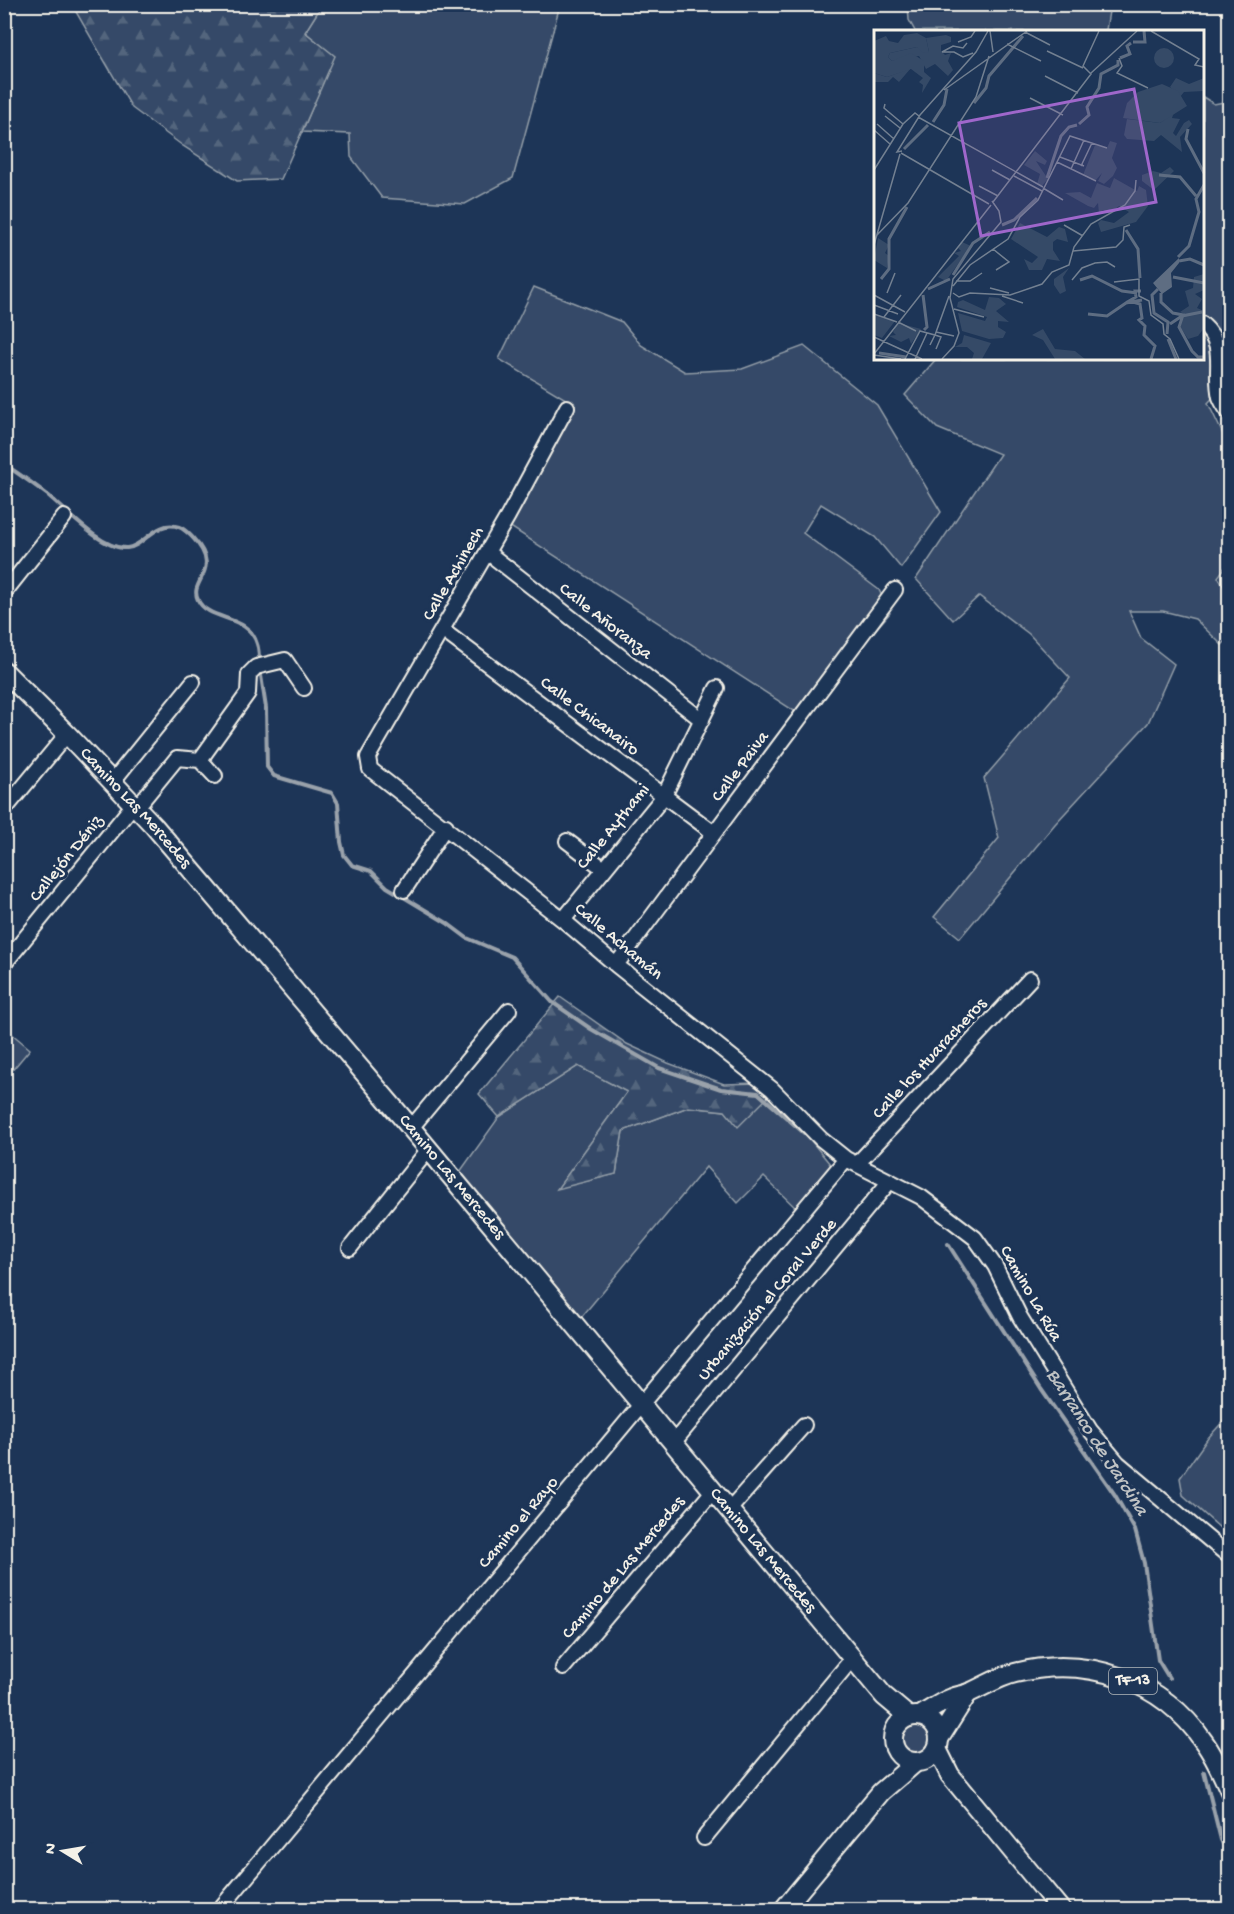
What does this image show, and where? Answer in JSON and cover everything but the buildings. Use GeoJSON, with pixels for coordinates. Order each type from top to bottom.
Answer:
{"type":"FeatureCollection","features":[{"type":"Feature","properties":{"kind":"main road","name":"Camino Las Mercedes"},"geometry":{"type":"LineString","coordinates":[[4,671],[136,805],[429,1149],[852,1659],[884,1696],[914,1717]]}},
{"type":"Feature","properties":{"kind":"main road","name":"TF-13"},"geometry":{"type":"LineString","coordinates":[[881,1792],[894,1738],[902,1721],[950,1698],[968,1693],[988,1682],[1013,1673],[1045,1667],[1073,1666],[1105,1671],[1125,1678],[1164,1699],[1190,1723],[1215,1760],[1230,1791]]}},
{"type":"Feature","properties":{"kind":"main road","name":"TF-13"},"geometry":{"type":"LineString","coordinates":[[783,1910],[881,1792],[919,1762],[933,1755],[968,1693]]}},
{"type":"Feature","properties":{"kind":"main road","name":"Camino Las Mercedes"},"geometry":{"type":"LineString","coordinates":[[884,1696],[894,1738]]}},
{"type":"Feature","properties":{"kind":"main road"},"geometry":{"type":"LineString","coordinates":[[914,1717],[934,1724],[938,1731],[938,1744],[950,1775],[1061,1910]]}},
{"type":"Feature","properties":{"kind":"main road"},"geometry":{"type":"LineString","coordinates":[[894,1738],[901,1757],[950,1775]]}},
{"type":"Feature","properties":{"kind":"street"},"geometry":{"type":"LineString","coordinates":[[1204,325],[1210,332],[1219,353],[1220,395],[1230,414]]}},
{"type":"Feature","properties":{"kind":"street","name":"Calle Achinech"},"geometry":{"type":"LineString","coordinates":[[368,757],[487,552],[567,407]]}},
{"type":"Feature","properties":{"kind":"street"},"geometry":{"type":"LineString","coordinates":[[4,593],[64,518]]}},
{"type":"Feature","properties":{"kind":"street","name":"Calle Añoranza"},"geometry":{"type":"LineString","coordinates":[[487,552],[702,720]]}},
{"type":"Feature","properties":{"kind":"street","name":"Calle Paiva"},"geometry":{"type":"LineString","coordinates":[[616,965],[895,590]]}},
{"type":"Feature","properties":{"kind":"street","name":"Calle Chicanairo"},"geometry":{"type":"LineString","coordinates":[[442,630],[714,833]]}},
{"type":"Feature","properties":{"kind":"street"},"geometry":{"type":"LineString","coordinates":[[215,776],[200,760],[248,693],[249,674],[260,666],[285,660],[304,687]]}},
{"type":"Feature","properties":{"kind":"street"},"geometry":{"type":"LineString","coordinates":[[113,781],[194,682]]}},
{"type":"Feature","properties":{"kind":"street","name":"Calle Aythami"},"geometry":{"type":"LineString","coordinates":[[563,920],[664,796],[717,688]]}},
{"type":"Feature","properties":{"kind":"street"},"geometry":{"type":"LineString","coordinates":[[5,808],[67,734]]}},
{"type":"Feature","properties":{"kind":"street","name":"Callejón Déniz"},"geometry":{"type":"LineString","coordinates":[[4,964],[177,758],[187,757],[200,760]]}},
{"type":"Feature","properties":{"kind":"street","name":"Calle Achamán"},"geometry":{"type":"LineString","coordinates":[[368,757],[370,769],[446,826],[772,1089],[821,1139],[851,1162]]}},
{"type":"Feature","properties":{"kind":"street"},"geometry":{"type":"LineString","coordinates":[[404,890],[446,826]]}},
{"type":"Feature","properties":{"kind":"street"},"geometry":{"type":"LineString","coordinates":[[567,841],[604,868]]}},
{"type":"Feature","properties":{"kind":"street","name":"Calle los Huaracheros"},"geometry":{"type":"LineString","coordinates":[[851,1162],[1030,979]]}},
{"type":"Feature","properties":{"kind":"street"},"geometry":{"type":"LineString","coordinates":[[411,1128],[509,1010]]}},
{"type":"Feature","properties":{"kind":"street"},"geometry":{"type":"LineString","coordinates":[[350,1248],[429,1149]]}},
{"type":"Feature","properties":{"kind":"street","name":"Camino La Rúa"},"geometry":{"type":"LineString","coordinates":[[851,1162],[921,1197],[975,1238],[995,1266],[1020,1317],[1090,1430],[1118,1463],[1230,1557]]}},
{"type":"Feature","properties":{"kind":"street","name":"Camino el Rayo"},"geometry":{"type":"LineString","coordinates":[[219,1910],[580,1479],[640,1404],[851,1162]]}},
{"type":"Feature","properties":{"kind":"street","name":"Urbanización el Coral Verde"},"geometry":{"type":"LineString","coordinates":[[673,1443],[890,1181]]}},
{"type":"Feature","properties":{"kind":"street"},"geometry":{"type":"LineString","coordinates":[[729,1510],[804,1425]]}},
{"type":"Feature","properties":{"kind":"street","name":"Camino de Las Mercedes"},"geometry":{"type":"LineString","coordinates":[[563,1668],[713,1491]]}},
{"type":"Feature","properties":{"kind":"street"},"geometry":{"type":"LineString","coordinates":[[704,1838],[852,1659]]}},
{"type":"Feature","properties":{"kind":"green space"},"geometry":{"type":"Polygon","coordinates":[[[908,4],[1110,5],[1106,30],[914,30],[909,20],[908,4]]]}},
{"type":"Feature","properties":{"kind":"green space"},"geometry":{"type":"Polygon","coordinates":[[[72,5],[322,5],[305,32],[335,56],[281,179],[237,181],[183,146],[132,108],[72,5]]]}},
{"type":"Feature","properties":{"kind":"green space"},"geometry":{"type":"Polygon","coordinates":[[[322,5],[560,5],[513,178],[465,204],[382,198],[351,157],[350,134],[302,132],[334,56],[305,32],[322,5]]]}},
{"type":"Feature","properties":{"kind":"green space"},"geometry":{"type":"Polygon","coordinates":[[[1204,98],[1214,104],[1229,101],[1229,381],[1208,403],[1229,447],[1229,562],[1218,577],[1229,595],[1229,638],[1222,645],[1195,619],[1163,611],[1129,611],[1141,638],[1174,664],[1148,723],[1055,824],[960,938],[934,917],[999,838],[984,778],[1070,678],[1029,634],[979,596],[953,620],[916,579],[1000,454],[937,428],[905,395],[935,360],[1204,360],[1204,98]]]}},
{"type":"Feature","properties":{"kind":"green space"},"geometry":{"type":"Polygon","coordinates":[[[534,287],[622,322],[641,345],[685,372],[742,369],[804,346],[877,405],[941,512],[901,568],[875,537],[821,504],[803,533],[879,590],[890,613],[805,718],[509,526],[574,404],[499,359],[534,287]]]}},
{"type":"Feature","properties":{"kind":"green space"},"geometry":{"type":"Polygon","coordinates":[[[560,997],[627,1044],[668,1063],[724,1084],[757,1083],[772,1093],[738,1127],[725,1111],[688,1107],[623,1131],[616,1174],[557,1189],[627,1092],[578,1066],[499,1117],[479,1094],[560,997]]]}},
{"type":"Feature","properties":{"kind":"green space"},"geometry":{"type":"Polygon","coordinates":[[[5,1028],[30,1049],[5,1079],[5,1028]]]}},
{"type":"Feature","properties":{"kind":"green space"},"geometry":{"type":"Polygon","coordinates":[[[578,1066],[627,1092],[558,1188],[616,1174],[623,1131],[688,1107],[725,1111],[772,1093],[839,1175],[804,1216],[764,1177],[738,1203],[706,1167],[579,1320],[457,1176],[499,1117],[578,1066]]]}},
{"type":"Feature","properties":{"kind":"green space"},"geometry":{"type":"Polygon","coordinates":[[[1229,1415],[1229,1536],[1183,1495],[1180,1478],[1208,1438],[1229,1415]]]}},
{"type":"Feature","properties":{"kind":"green space"},"geometry":{"type":"Polygon","coordinates":[[[918,1724],[924,1725],[932,1733],[932,1745],[924,1753],[918,1754],[912,1753],[904,1745],[903,1739],[904,1733],[912,1725],[918,1724]]]}},
{"type":"Feature","properties":{"kind":"waterway","name":"Barranco de Jardina"},"geometry":{"type":"LineString","coordinates":[[4,464],[49,496],[96,536],[117,547],[133,546],[164,527],[179,527],[185,530],[202,549],[205,559],[206,567],[197,587],[198,600],[210,612],[237,623],[253,634],[258,648],[259,662]]}},
{"type":"Feature","properties":{"kind":"waterway","name":"Barranco de Jardina"},"geometry":{"type":"LineString","coordinates":[[260,669],[266,708],[267,767],[274,776],[332,793],[338,803],[344,855],[352,865],[371,871],[387,887],[447,923],[467,938],[512,957],[552,1002],[591,1029],[659,1068],[721,1089],[758,1093],[804,1133]]}},
{"type":"Feature","properties":{"kind":"waterway","name":"Barranco de Jardina"},"geometry":{"type":"LineString","coordinates":[[948,1244],[1041,1389],[1115,1495],[1135,1530],[1144,1563],[1158,1660],[1169,1678]]}},
{"type":"Feature","properties":{"kind":"waterway"},"geometry":{"type":"LineString","coordinates":[[1204,1772],[1221,1840],[1230,1856]]}}]}
